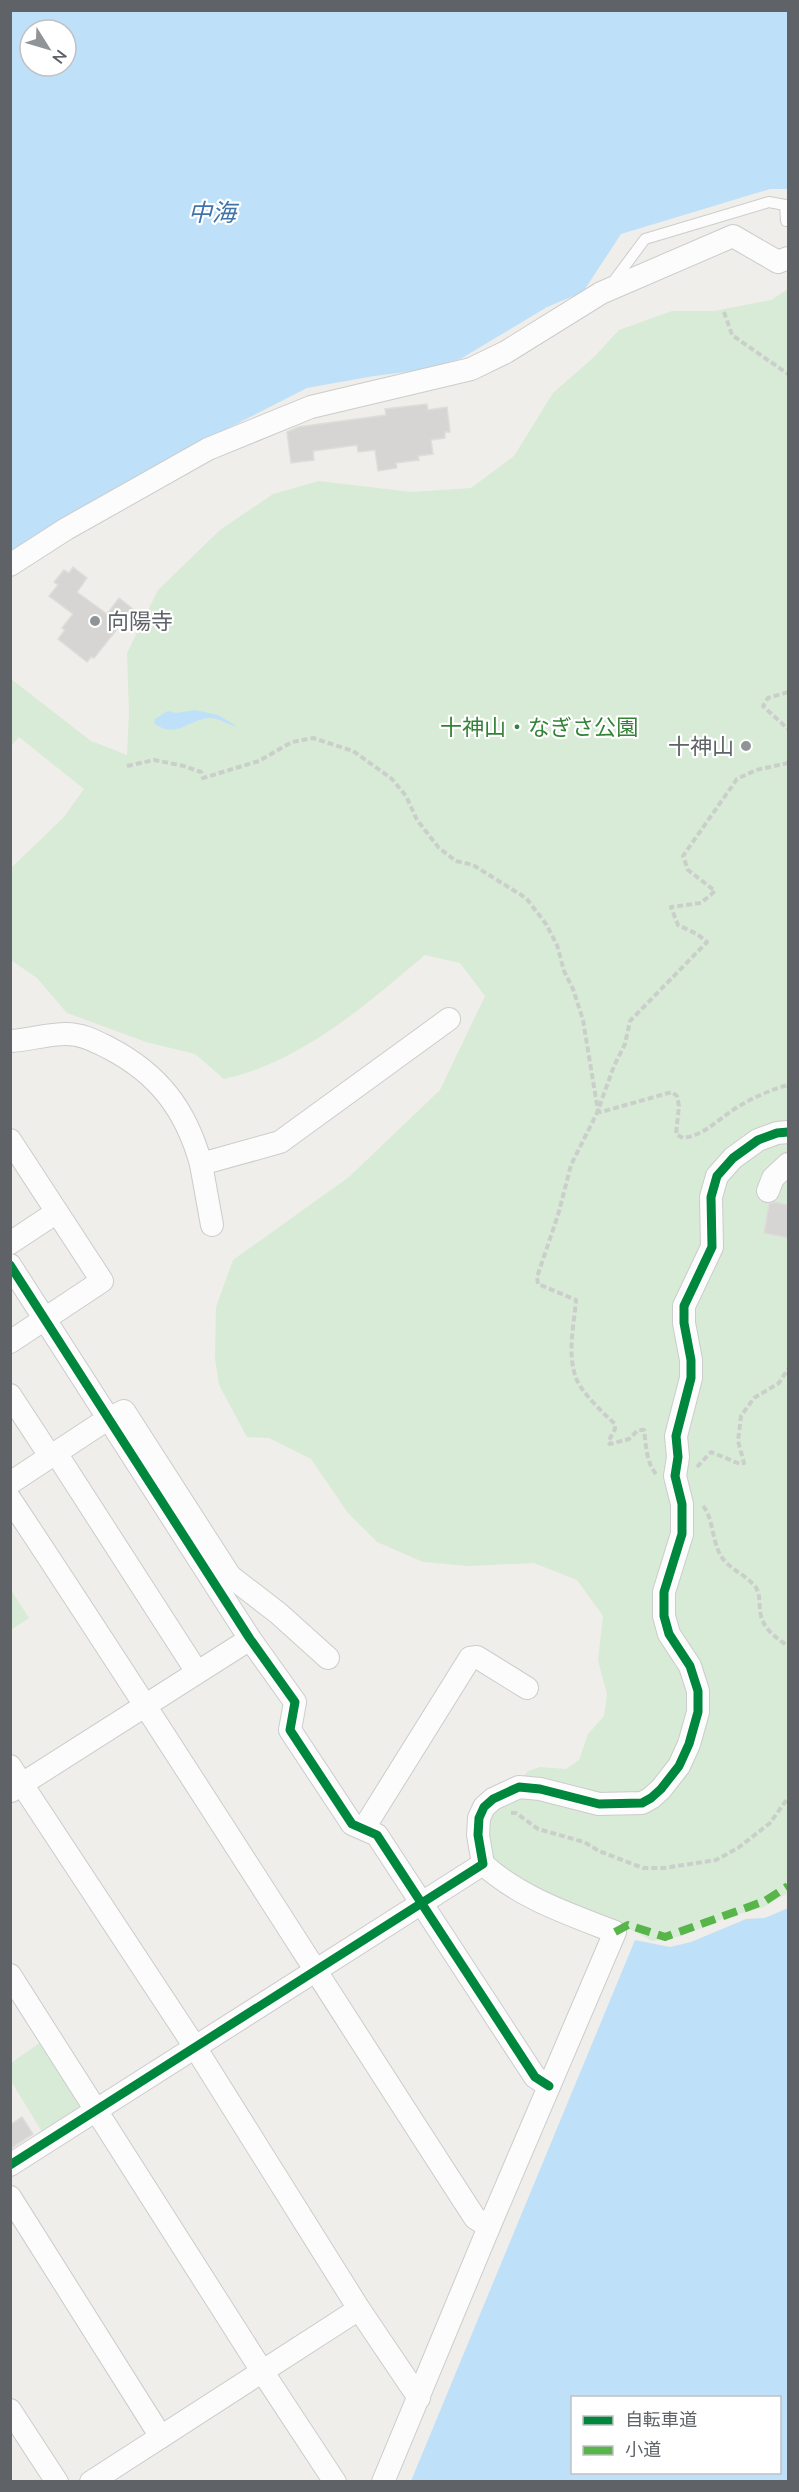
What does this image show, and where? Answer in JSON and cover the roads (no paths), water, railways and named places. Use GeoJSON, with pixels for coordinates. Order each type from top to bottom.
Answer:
{"type":"FeatureCollection","features":[{"type":"Feature","properties":{"kind":"street"},"geometry":{"type":"LineString","coordinates":[[10,565],[66,529],[208,449],[311,407],[471,369],[506,352],[601,293],[733,236],[778,262],[789,258]]}},
{"type":"Feature","properties":{"kind":"street"},"geometry":{"type":"LineString","coordinates":[[201,1164],[280,1142],[449,1019]]}},
{"type":"Feature","properties":{"kind":"street"},"geometry":{"type":"LineString","coordinates":[[10,1041],[66,1034],[88,1038],[143,1068],[178,1109],[193,1136],[201,1164],[212,1225]]}},
{"type":"Feature","properties":{"kind":"street"},"geometry":{"type":"LineString","coordinates":[[383,2481],[615,1932],[559,1912],[510,1886],[483,1864],[478,1835],[479,1818],[484,1807],[493,1799],[519,1787],[599,1804],[642,1803],[661,1789],[679,1766],[689,1744],[698,1712],[698,1691],[690,1666],[669,1634],[664,1616],[663,1592],[682,1534],[682,1504],[675,1476],[678,1457],[676,1436],[691,1378],[684,1306],[712,1247],[711,1197],[717,1176],[733,1158],[758,1140],[777,1133],[789,1132]]}},
{"type":"Feature","properties":{"kind":"street"},"geometry":{"type":"LineString","coordinates":[[10,1140],[102,1281],[10,1342]]}},
{"type":"Feature","properties":{"kind":"street"},"geometry":{"type":"LineString","coordinates":[[768,1191],[773,1178],[789,1164]]}},
{"type":"Feature","properties":{"kind":"street"},"geometry":{"type":"LineString","coordinates":[[10,1243],[57,1212]]}},
{"type":"Feature","properties":{"kind":"street"},"geometry":{"type":"LineString","coordinates":[[10,1265],[250,1639],[296,1702],[290,1730],[352,1824],[377,1835],[535,2077],[549,2086]]}},
{"type":"Feature","properties":{"kind":"street"},"geometry":{"type":"LineString","coordinates":[[10,1395],[53,1455],[197,1672]]}},
{"type":"Feature","properties":{"kind":"street"},"geometry":{"type":"LineString","coordinates":[[10,1483],[109,1418],[124,1411],[230,1576],[278,1613],[328,1658]]}},
{"type":"Feature","properties":{"kind":"street"},"geometry":{"type":"LineString","coordinates":[[10,1499],[147,1705],[315,1972],[474,2218],[489,2227]]}},
{"type":"Feature","properties":{"kind":"street"},"geometry":{"type":"LineString","coordinates":[[250,1639],[147,1705],[14,1780],[195,2048],[359,2309],[419,2398]]}},
{"type":"Feature","properties":{"kind":"street"},"geometry":{"type":"LineString","coordinates":[[364,1828],[470,1658],[477,1657],[527,1688]]}},
{"type":"Feature","properties":{"kind":"street"},"geometry":{"type":"LineString","coordinates":[[10,2165],[483,1864]]}},
{"type":"Feature","properties":{"kind":"street"},"geometry":{"type":"LineString","coordinates":[[10,1975],[262,2371],[335,2481]]}},
{"type":"Feature","properties":{"kind":"street"},"geometry":{"type":"LineString","coordinates":[[10,2197],[161,2437]]}},
{"type":"Feature","properties":{"kind":"street"},"geometry":{"type":"LineString","coordinates":[[91,2481],[359,2309]]}},
{"type":"Feature","properties":{"kind":"street"},"geometry":{"type":"LineString","coordinates":[[10,2410],[57,2481]]}},
{"type":"Feature","properties":{"kind":"lane"},"geometry":{"type":"LineString","coordinates":[[601,293],[607,290],[645,239],[769,202],[785,205],[786,221],[789,221]]}},
{"type":"Feature","properties":{"kind":"water","name":"中海"},"geometry":{"type":"Polygon","coordinates":[[[10,11],[788,11],[788,189],[770,189],[621,234],[583,292],[547,307],[462,358],[430,369],[307,388],[189,448],[11,552],[10,11]]]}},
{"type":"Feature","properties":{"kind":"water"},"geometry":{"type":"Polygon","coordinates":[[[195,710],[218,715],[238,727],[212,718],[170,730],[154,723],[155,719],[168,711],[176,713],[195,710]]]}},
{"type":"Feature","properties":{"kind":"water"},"geometry":{"type":"Polygon","coordinates":[[[788,1908],[788,2481],[411,2481],[635,1940],[670,1947],[691,1942],[746,1919],[765,1918],[788,1908]]]}},
{"type":"Feature","properties":{"kind":"place","name":"向陽寺"},"geometry":{"type":"Point","coordinates":[95,621]}},
{"type":"Feature","properties":{"kind":"place","name":"十神山"},"geometry":{"type":"Point","coordinates":[746,746]}},
{"type":"Feature","properties":{"kind":"park label","name":"十神山・なぎさ公園"},"geometry":{"type":"Point","coordinates":[539,727]}}]}
